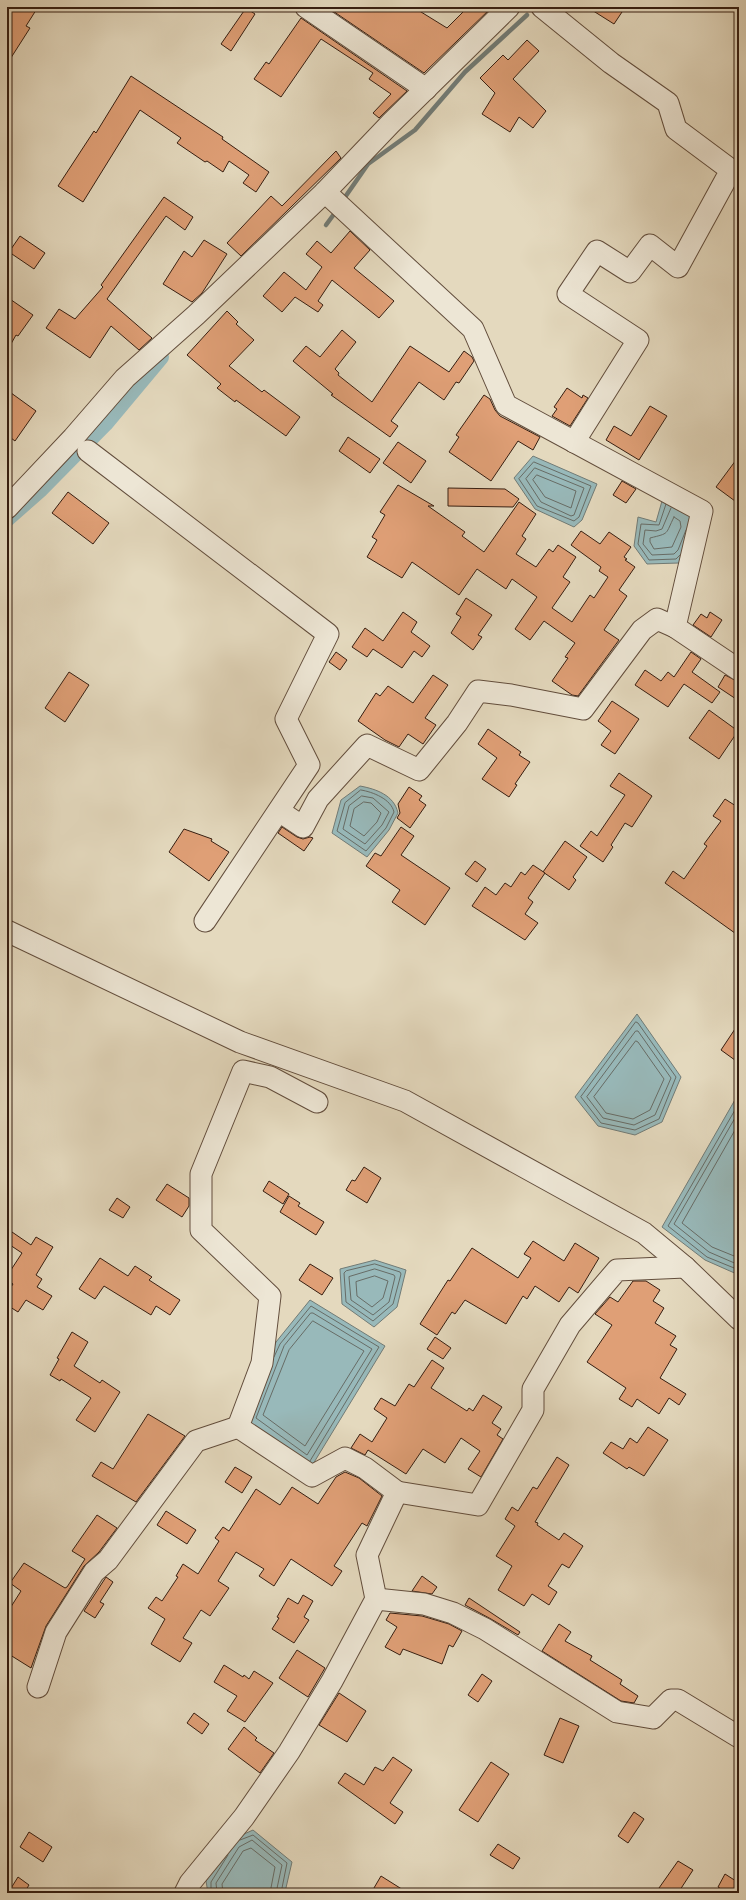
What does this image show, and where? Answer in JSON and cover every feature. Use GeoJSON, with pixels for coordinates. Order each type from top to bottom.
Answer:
{"type":"FeatureCollection","features":[{"type":"Feature","properties":{"kind":"street"},"geometry":{"type":"LineString","coordinates":[[306,7],[426,89]]}},
{"type":"Feature","properties":{"kind":"street"},"geometry":{"type":"LineString","coordinates":[[7,508],[73,438],[125,378],[196,315],[335,202],[426,89],[509,7]]}},
{"type":"Feature","properties":{"kind":"street"},"geometry":{"type":"LineString","coordinates":[[545,10],[611,63],[668,103],[676,129],[731,170],[678,267],[650,245],[630,272],[597,251],[568,294],[638,340],[574,442]]}},
{"type":"Feature","properties":{"kind":"street"},"geometry":{"type":"LineString","coordinates":[[335,202],[473,329],[506,405],[702,511],[675,627]]}},
{"type":"Feature","properties":{"kind":"street"},"geometry":{"type":"LineString","coordinates":[[88,451],[328,634],[286,719],[309,765],[205,921]]}},
{"type":"Feature","properties":{"kind":"street"},"geometry":{"type":"LineString","coordinates":[[279,811],[303,827],[318,799],[367,744],[419,770],[457,723],[478,691],[542,700],[583,709],[642,630],[657,619],[675,627],[739,670]]}},
{"type":"Feature","properties":{"kind":"street"},"geometry":{"type":"LineString","coordinates":[[7,931],[240,1042],[405,1101],[644,1233],[685,1267],[739,1319]]}},
{"type":"Feature","properties":{"kind":"street"},"geometry":{"type":"LineString","coordinates":[[238,1427],[262,1363],[270,1296],[201,1230],[201,1174],[243,1071],[270,1077],[317,1102]]}},
{"type":"Feature","properties":{"kind":"street"},"geometry":{"type":"LineString","coordinates":[[238,1427],[312,1476],[345,1458],[365,1468],[397,1492],[478,1505],[533,1410],[533,1388],[570,1325],[617,1270],[685,1267]]}},
{"type":"Feature","properties":{"kind":"street"},"geometry":{"type":"LineString","coordinates":[[38,1687],[56,1632],[94,1572],[108,1560],[196,1441],[238,1427]]}},
{"type":"Feature","properties":{"kind":"street"},"geometry":{"type":"LineString","coordinates":[[185,1893],[190,1883],[244,1818],[289,1752],[332,1681],[376,1599],[367,1555],[397,1492]]}},
{"type":"Feature","properties":{"kind":"street"},"geometry":{"type":"LineString","coordinates":[[376,1599],[424,1604],[453,1613],[485,1629],[617,1712],[652,1718],[671,1700],[678,1700],[739,1737]]}},
{"type":"Feature","properties":{"kind":"water"},"geometry":{"type":"Polygon","coordinates":[[[533,456],[597,484],[582,520],[574,527],[535,509],[514,478],[533,456]]]}},
{"type":"Feature","properties":{"kind":"water"},"geometry":{"type":"Polygon","coordinates":[[[664,494],[695,515],[685,555],[679,563],[647,564],[634,546],[638,517],[656,522],[664,494]]]}},
{"type":"Feature","properties":{"kind":"water"},"geometry":{"type":"Polygon","coordinates":[[[360,786],[384,794],[393,802],[398,813],[389,830],[367,857],[332,833],[341,800],[360,786]]]}},
{"type":"Feature","properties":{"kind":"water"},"geometry":{"type":"Polygon","coordinates":[[[637,1014],[681,1077],[662,1122],[635,1135],[598,1126],[575,1097],[637,1014]]]}},
{"type":"Feature","properties":{"kind":"water"},"geometry":{"type":"Polygon","coordinates":[[[736,1098],[739,1100],[739,1275],[705,1260],[662,1227],[736,1098]]]}},
{"type":"Feature","properties":{"kind":"water"},"geometry":{"type":"Polygon","coordinates":[[[375,1260],[406,1270],[397,1307],[374,1327],[342,1304],[340,1269],[375,1260]]]}},
{"type":"Feature","properties":{"kind":"water"},"geometry":{"type":"Polygon","coordinates":[[[310,1300],[385,1346],[310,1469],[244,1422],[276,1342],[310,1300]]]}},
{"type":"Feature","properties":{"kind":"water"},"geometry":{"type":"Polygon","coordinates":[[[253,1830],[292,1862],[285,1892],[208,1893],[206,1881],[233,1839],[253,1830]]]}},
{"type":"Feature","properties":{"kind":"building"},"geometry":{"type":"Polygon","coordinates":[[[7,7],[38,7],[26,26],[30,28],[7,64],[7,7]]]}},
{"type":"Feature","properties":{"kind":"building"},"geometry":{"type":"Polygon","coordinates":[[[327,7],[413,7],[447,28],[468,7],[492,7],[424,73],[327,7]]]}},
{"type":"Feature","properties":{"kind":"building"},"geometry":{"type":"Polygon","coordinates":[[[587,7],[615,7],[622,12],[614,24],[587,7]]]}},
{"type":"Feature","properties":{"kind":"building"},"geometry":{"type":"Polygon","coordinates":[[[246,8],[255,14],[231,51],[221,44],[246,8]]]}},
{"type":"Feature","properties":{"kind":"building"},"geometry":{"type":"Polygon","coordinates":[[[301,18],[407,91],[379,118],[373,113],[391,94],[369,79],[373,73],[321,39],[281,97],[254,79],[266,62],[269,64],[301,18]]]}},
{"type":"Feature","properties":{"kind":"building"},"geometry":{"type":"Polygon","coordinates":[[[527,40],[539,51],[513,79],[546,111],[533,128],[519,117],[510,132],[482,114],[495,93],[480,78],[503,55],[508,60],[527,40]]]}},
{"type":"Feature","properties":{"kind":"building"},"geometry":{"type":"Polygon","coordinates":[[[131,76],[223,137],[222,139],[269,172],[256,192],[243,183],[249,175],[229,161],[223,172],[207,161],[205,162],[177,143],[181,138],[140,110],[83,202],[58,186],[94,131],[96,133],[131,76]]]}},
{"type":"Feature","properties":{"kind":"building"},"geometry":{"type":"Polygon","coordinates":[[[336,151],[341,158],[241,256],[227,243],[271,196],[282,206],[336,151]]]}},
{"type":"Feature","properties":{"kind":"building"},"geometry":{"type":"Polygon","coordinates":[[[164,197],[193,217],[185,230],[166,216],[107,299],[152,338],[139,350],[111,326],[90,358],[46,328],[59,309],[75,319],[103,287],[101,285],[164,197]]]}},
{"type":"Feature","properties":{"kind":"building"},"geometry":{"type":"Polygon","coordinates":[[[350,231],[370,250],[354,268],[394,301],[379,318],[332,280],[318,301],[323,305],[318,312],[295,297],[282,312],[263,296],[284,272],[306,290],[322,267],[306,254],[317,241],[331,253],[350,231]]]}},
{"type":"Feature","properties":{"kind":"building"},"geometry":{"type":"Polygon","coordinates":[[[20,236],[45,253],[34,269],[9,252],[20,236]]]}},
{"type":"Feature","properties":{"kind":"building"},"geometry":{"type":"Polygon","coordinates":[[[204,240],[227,254],[202,293],[192,302],[163,284],[184,251],[192,257],[204,240]]]}},
{"type":"Feature","properties":{"kind":"building"},"geometry":{"type":"Polygon","coordinates":[[[7,297],[33,315],[18,336],[16,335],[7,351],[7,297]]]}},
{"type":"Feature","properties":{"kind":"building"},"geometry":{"type":"Polygon","coordinates":[[[227,311],[238,322],[236,324],[254,340],[229,366],[262,392],[264,390],[300,417],[286,436],[236,400],[235,402],[217,388],[221,384],[187,355],[227,311]]]}},
{"type":"Feature","properties":{"kind":"building"},"geometry":{"type":"Polygon","coordinates":[[[342,330],[356,342],[335,369],[339,373],[338,375],[372,402],[410,346],[449,372],[464,351],[472,357],[474,361],[459,383],[456,382],[444,400],[419,382],[391,421],[398,426],[390,437],[331,395],[333,394],[293,361],[306,346],[320,357],[342,330]]]}},
{"type":"Feature","properties":{"kind":"building"},"geometry":{"type":"Polygon","coordinates":[[[567,388],[582,398],[583,395],[588,398],[570,426],[552,416],[557,409],[554,407],[567,388]]]}},
{"type":"Feature","properties":{"kind":"building"},"geometry":{"type":"Polygon","coordinates":[[[7,390],[36,411],[15,441],[7,435],[7,390]]]}},
{"type":"Feature","properties":{"kind":"building"},"geometry":{"type":"Polygon","coordinates":[[[484,395],[490,399],[495,410],[500,416],[540,437],[533,450],[518,441],[491,481],[449,452],[459,437],[456,435],[484,395]]]}},
{"type":"Feature","properties":{"kind":"building"},"geometry":{"type":"Polygon","coordinates":[[[650,406],[667,416],[639,460],[606,440],[614,426],[631,436],[650,406]]]}},
{"type":"Feature","properties":{"kind":"building"},"geometry":{"type":"Polygon","coordinates":[[[348,437],[380,459],[370,473],[339,451],[348,437]]]}},
{"type":"Feature","properties":{"kind":"building"},"geometry":{"type":"Polygon","coordinates":[[[398,442],[426,461],[411,483],[383,463],[398,442]]]}},
{"type":"Feature","properties":{"kind":"building"},"geometry":{"type":"Polygon","coordinates":[[[739,456],[739,504],[716,487],[739,456]]]}},
{"type":"Feature","properties":{"kind":"building"},"geometry":{"type":"Polygon","coordinates":[[[622,481],[636,489],[626,503],[613,495],[622,481]]]}},
{"type":"Feature","properties":{"kind":"building"},"geometry":{"type":"Polygon","coordinates":[[[398,485],[434,506],[428,506],[465,532],[462,536],[484,552],[519,502],[536,514],[522,536],[526,539],[516,554],[536,567],[549,549],[553,552],[558,545],[576,557],[563,577],[570,582],[552,608],[572,622],[590,595],[594,598],[608,577],[599,571],[601,567],[571,545],[581,531],[600,544],[609,532],[631,547],[624,557],[627,559],[625,560],[635,567],[619,590],[627,596],[604,630],[619,640],[578,696],[572,695],[552,681],[568,658],[565,657],[575,643],[544,621],[530,640],[515,629],[537,597],[512,579],[506,589],[477,569],[459,595],[412,562],[402,578],[367,557],[377,540],[372,537],[385,515],[380,512],[398,485]]]}},
{"type":"Feature","properties":{"kind":"building"},"geometry":{"type":"Polygon","coordinates":[[[448,488],[505,489],[519,499],[513,507],[448,506],[448,488]]]}},
{"type":"Feature","properties":{"kind":"building"},"geometry":{"type":"Polygon","coordinates":[[[68,492],[109,523],[93,544],[52,513],[68,492]]]}},
{"type":"Feature","properties":{"kind":"building"},"geometry":{"type":"Polygon","coordinates":[[[466,598],[492,615],[478,635],[482,637],[473,650],[451,633],[461,617],[456,614],[466,598]]]}},
{"type":"Feature","properties":{"kind":"building"},"geometry":{"type":"Polygon","coordinates":[[[403,612],[417,622],[411,632],[430,646],[422,657],[414,651],[402,668],[373,649],[367,657],[352,647],[365,628],[383,641],[403,612]]]}},
{"type":"Feature","properties":{"kind":"building"},"geometry":{"type":"Polygon","coordinates":[[[710,612],[722,620],[711,637],[693,625],[701,614],[707,618],[710,612]]]}},
{"type":"Feature","properties":{"kind":"building"},"geometry":{"type":"Polygon","coordinates":[[[336,652],[347,660],[340,670],[329,662],[336,652]]]}},
{"type":"Feature","properties":{"kind":"building"},"geometry":{"type":"Polygon","coordinates":[[[691,652],[701,659],[692,672],[720,692],[712,703],[684,684],[668,707],[635,685],[645,670],[661,681],[668,672],[674,677],[691,652]]]}},
{"type":"Feature","properties":{"kind":"building"},"geometry":{"type":"Polygon","coordinates":[[[69,672],[89,685],[65,722],[45,708],[69,672]]]}},
{"type":"Feature","properties":{"kind":"building"},"geometry":{"type":"Polygon","coordinates":[[[433,675],[448,685],[425,718],[436,725],[423,744],[408,734],[399,747],[385,740],[358,721],[376,693],[380,696],[388,686],[413,703],[433,675]]]}},
{"type":"Feature","properties":{"kind":"building"},"geometry":{"type":"Polygon","coordinates":[[[725,675],[739,682],[739,701],[718,687],[725,675]]]}},
{"type":"Feature","properties":{"kind":"building"},"geometry":{"type":"Polygon","coordinates":[[[612,701],[639,719],[615,754],[601,745],[611,731],[598,721],[612,701]]]}},
{"type":"Feature","properties":{"kind":"building"},"geometry":{"type":"Polygon","coordinates":[[[709,710],[738,731],[719,759],[689,738],[709,710]]]}},
{"type":"Feature","properties":{"kind":"building"},"geometry":{"type":"Polygon","coordinates":[[[488,729],[521,752],[519,755],[530,762],[515,784],[517,785],[509,797],[482,779],[497,758],[478,744],[488,729]]]}},
{"type":"Feature","properties":{"kind":"building"},"geometry":{"type":"Polygon","coordinates":[[[619,773],[652,796],[632,827],[625,823],[611,845],[613,847],[603,862],[580,846],[591,831],[597,836],[625,795],[610,786],[619,773]]]}},
{"type":"Feature","properties":{"kind":"building"},"geometry":{"type":"Polygon","coordinates":[[[409,787],[422,796],[419,800],[426,805],[410,828],[397,818],[400,813],[398,804],[409,787]]]}},
{"type":"Feature","properties":{"kind":"building"},"geometry":{"type":"Polygon","coordinates":[[[725,799],[739,808],[739,936],[665,883],[673,871],[684,879],[707,846],[704,844],[721,821],[713,816],[725,799]]]}},
{"type":"Feature","properties":{"kind":"building"},"geometry":{"type":"Polygon","coordinates":[[[282,827],[297,837],[303,839],[310,837],[313,838],[304,851],[278,833],[282,827]]]}},
{"type":"Feature","properties":{"kind":"building"},"geometry":{"type":"Polygon","coordinates":[[[401,827],[414,836],[401,855],[450,888],[425,925],[392,902],[400,890],[366,866],[375,853],[381,856],[401,827]]]}},
{"type":"Feature","properties":{"kind":"building"},"geometry":{"type":"Polygon","coordinates":[[[184,829],[212,839],[211,841],[229,852],[209,881],[169,852],[184,829]]]}},
{"type":"Feature","properties":{"kind":"building"},"geometry":{"type":"Polygon","coordinates":[[[565,841],[587,857],[573,877],[576,880],[569,890],[543,872],[565,841]]]}},
{"type":"Feature","properties":{"kind":"building"},"geometry":{"type":"Polygon","coordinates":[[[475,861],[486,869],[477,882],[465,874],[475,861]]]}},
{"type":"Feature","properties":{"kind":"building"},"geometry":{"type":"Polygon","coordinates":[[[533,865],[545,873],[528,898],[533,902],[525,914],[538,923],[525,940],[472,906],[485,887],[496,895],[505,883],[511,887],[521,872],[525,875],[533,865]]]}},
{"type":"Feature","properties":{"kind":"building"},"geometry":{"type":"Polygon","coordinates":[[[739,1023],[739,1063],[721,1050],[739,1023]]]}},
{"type":"Feature","properties":{"kind":"building"},"geometry":{"type":"Polygon","coordinates":[[[364,1167],[381,1178],[367,1203],[346,1190],[352,1180],[355,1181],[364,1167]]]}},
{"type":"Feature","properties":{"kind":"building"},"geometry":{"type":"Polygon","coordinates":[[[269,1181],[289,1194],[283,1204],[263,1191],[269,1181]]]}},
{"type":"Feature","properties":{"kind":"building"},"geometry":{"type":"Polygon","coordinates":[[[167,1184],[189,1198],[189,1206],[182,1217],[156,1200],[167,1184]]]}},
{"type":"Feature","properties":{"kind":"building"},"geometry":{"type":"Polygon","coordinates":[[[289,1196],[300,1203],[298,1206],[324,1222],[316,1235],[280,1212],[289,1196]]]}},
{"type":"Feature","properties":{"kind":"building"},"geometry":{"type":"Polygon","coordinates":[[[117,1198],[130,1207],[123,1218],[109,1210],[117,1198]]]}},
{"type":"Feature","properties":{"kind":"building"},"geometry":{"type":"Polygon","coordinates":[[[12,1232],[31,1245],[36,1237],[53,1247],[36,1275],[42,1279],[37,1287],[52,1296],[43,1310],[26,1300],[18,1312],[7,1305],[7,1293],[13,1284],[7,1280],[7,1276],[22,1253],[7,1243],[12,1232]]]}},
{"type":"Feature","properties":{"kind":"building"},"geometry":{"type":"Polygon","coordinates":[[[533,1241],[564,1261],[575,1243],[599,1258],[578,1293],[569,1287],[559,1302],[535,1286],[527,1299],[523,1296],[506,1324],[465,1300],[455,1314],[452,1312],[437,1335],[420,1324],[448,1280],[450,1281],[472,1248],[518,1278],[531,1258],[524,1254],[533,1241]]]}},
{"type":"Feature","properties":{"kind":"building"},"geometry":{"type":"Polygon","coordinates":[[[100,1258],[128,1276],[135,1266],[152,1277],[149,1280],[180,1300],[170,1315],[156,1306],[151,1315],[104,1286],[95,1299],[79,1289],[100,1258]]]}},
{"type":"Feature","properties":{"kind":"building"},"geometry":{"type":"Polygon","coordinates":[[[310,1264],[333,1278],[322,1295],[299,1280],[310,1264]]]}},
{"type":"Feature","properties":{"kind":"building"},"geometry":{"type":"Polygon","coordinates":[[[633,1281],[646,1281],[660,1290],[653,1301],[664,1308],[655,1323],[676,1336],[670,1345],[677,1349],[660,1378],[686,1394],[679,1405],[669,1398],[659,1414],[637,1399],[632,1407],[619,1399],[626,1388],[587,1362],[612,1325],[595,1314],[610,1297],[618,1302],[633,1281]]]}},
{"type":"Feature","properties":{"kind":"building"},"geometry":{"type":"Polygon","coordinates":[[[72,1332],[88,1342],[74,1366],[100,1383],[102,1380],[120,1392],[95,1432],[76,1420],[91,1398],[61,1379],[60,1381],[50,1375],[59,1359],[57,1358],[72,1332]]]}},
{"type":"Feature","properties":{"kind":"building"},"geometry":{"type":"Polygon","coordinates":[[[435,1337],[451,1348],[443,1359],[427,1349],[435,1337]]]}},
{"type":"Feature","properties":{"kind":"building"},"geometry":{"type":"Polygon","coordinates":[[[432,1360],[444,1368],[431,1388],[467,1411],[469,1408],[473,1411],[483,1395],[502,1407],[492,1423],[501,1429],[497,1435],[503,1439],[481,1477],[468,1469],[480,1451],[461,1438],[445,1463],[423,1449],[406,1474],[368,1450],[365,1455],[351,1448],[360,1434],[372,1442],[387,1418],[374,1409],[381,1398],[395,1406],[409,1384],[414,1387],[432,1360]]]}},
{"type":"Feature","properties":{"kind":"building"},"geometry":{"type":"Polygon","coordinates":[[[148,1414],[185,1436],[136,1502],[92,1476],[101,1462],[113,1469],[148,1414]]]}},
{"type":"Feature","properties":{"kind":"building"},"geometry":{"type":"Polygon","coordinates":[[[648,1427],[668,1440],[644,1476],[629,1467],[627,1469],[603,1453],[611,1442],[623,1449],[630,1438],[637,1443],[648,1427]]]}},
{"type":"Feature","properties":{"kind":"building"},"geometry":{"type":"Polygon","coordinates":[[[557,1457],[569,1465],[535,1522],[559,1540],[564,1533],[583,1546],[569,1568],[562,1564],[548,1586],[557,1592],[549,1605],[532,1594],[524,1606],[498,1590],[512,1566],[496,1556],[515,1526],[505,1519],[512,1507],[518,1511],[533,1487],[537,1489],[557,1457]]]}},
{"type":"Feature","properties":{"kind":"building"},"geometry":{"type":"Polygon","coordinates":[[[235,1467],[252,1477],[242,1493],[225,1482],[235,1467]]]}},
{"type":"Feature","properties":{"kind":"building"},"geometry":{"type":"Polygon","coordinates":[[[345,1472],[359,1478],[382,1496],[367,1526],[362,1523],[334,1566],[342,1571],[332,1586],[291,1559],[274,1586],[259,1576],[264,1569],[236,1552],[218,1581],[229,1588],[210,1616],[201,1610],[183,1638],[192,1643],[180,1662],[151,1644],[165,1619],[148,1608],[156,1597],[162,1601],[178,1577],[176,1576],[183,1564],[198,1574],[219,1541],[215,1538],[223,1527],[229,1531],[256,1489],[280,1505],[292,1487],[318,1504],[336,1477],[345,1472]]]}},
{"type":"Feature","properties":{"kind":"building"},"geometry":{"type":"Polygon","coordinates":[[[166,1511],[196,1530],[187,1544],[157,1525],[166,1511]]]}},
{"type":"Feature","properties":{"kind":"building"},"geometry":{"type":"Polygon","coordinates":[[[97,1515],[117,1528],[99,1552],[84,1566],[46,1626],[31,1668],[7,1653],[7,1613],[21,1591],[10,1583],[24,1563],[65,1588],[67,1587],[85,1559],[72,1551],[97,1515]]]}},
{"type":"Feature","properties":{"kind":"building"},"geometry":{"type":"Polygon","coordinates":[[[422,1576],[437,1587],[432,1594],[412,1591],[422,1576]]]}},
{"type":"Feature","properties":{"kind":"building"},"geometry":{"type":"Polygon","coordinates":[[[106,1577],[113,1582],[100,1602],[104,1604],[95,1618],[84,1611],[106,1577]]]}},
{"type":"Feature","properties":{"kind":"building"},"geometry":{"type":"Polygon","coordinates":[[[303,1595],[313,1601],[304,1617],[309,1620],[294,1643],[272,1629],[288,1598],[298,1604],[303,1595]]]}},
{"type":"Feature","properties":{"kind":"building"},"geometry":{"type":"Polygon","coordinates":[[[469,1598],[520,1632],[518,1635],[465,1605],[469,1598]]]}},
{"type":"Feature","properties":{"kind":"building"},"geometry":{"type":"Polygon","coordinates":[[[390,1613],[422,1616],[449,1624],[462,1631],[453,1647],[449,1645],[442,1664],[403,1649],[400,1655],[385,1647],[397,1627],[386,1620],[390,1613]]]}},
{"type":"Feature","properties":{"kind":"building"},"geometry":{"type":"Polygon","coordinates":[[[559,1624],[571,1632],[565,1641],[592,1656],[590,1660],[622,1680],[620,1684],[638,1696],[634,1703],[621,1701],[542,1651],[559,1624]]]}},
{"type":"Feature","properties":{"kind":"building"},"geometry":{"type":"Polygon","coordinates":[[[297,1650],[325,1668],[308,1697],[279,1678],[297,1650]]]}},
{"type":"Feature","properties":{"kind":"building"},"geometry":{"type":"Polygon","coordinates":[[[224,1665],[249,1679],[254,1671],[273,1683],[245,1722],[227,1711],[237,1696],[214,1682],[224,1665]]]}},
{"type":"Feature","properties":{"kind":"building"},"geometry":{"type":"Polygon","coordinates":[[[482,1674],[492,1681],[478,1702],[468,1695],[482,1674]]]}},
{"type":"Feature","properties":{"kind":"building"},"geometry":{"type":"Polygon","coordinates":[[[339,1693],[366,1711],[347,1742],[319,1725],[339,1693]]]}},
{"type":"Feature","properties":{"kind":"building"},"geometry":{"type":"Polygon","coordinates":[[[194,1713],[209,1724],[202,1734],[187,1723],[194,1713]]]}},
{"type":"Feature","properties":{"kind":"building"},"geometry":{"type":"Polygon","coordinates":[[[560,1718],[579,1726],[563,1763],[544,1755],[560,1718]]]}},
{"type":"Feature","properties":{"kind":"building"},"geometry":{"type":"Polygon","coordinates":[[[244,1727],[257,1738],[255,1740],[274,1753],[260,1773],[228,1749],[244,1727]]]}},
{"type":"Feature","properties":{"kind":"building"},"geometry":{"type":"Polygon","coordinates":[[[393,1757],[412,1770],[390,1803],[403,1812],[395,1824],[338,1783],[345,1773],[364,1785],[375,1767],[383,1771],[393,1757]]]}},
{"type":"Feature","properties":{"kind":"building"},"geometry":{"type":"Polygon","coordinates":[[[491,1762],[509,1774],[478,1822],[459,1810],[491,1762]]]}},
{"type":"Feature","properties":{"kind":"building"},"geometry":{"type":"Polygon","coordinates":[[[634,1812],[644,1819],[628,1843],[618,1836],[634,1812]]]}},
{"type":"Feature","properties":{"kind":"building"},"geometry":{"type":"Polygon","coordinates":[[[29,1832],[52,1847],[43,1862],[20,1847],[29,1832]]]}},
{"type":"Feature","properties":{"kind":"building"},"geometry":{"type":"Polygon","coordinates":[[[498,1844],[520,1858],[513,1869],[490,1855],[498,1844]]]}},
{"type":"Feature","properties":{"kind":"building"},"geometry":{"type":"Polygon","coordinates":[[[678,1861],[693,1870],[678,1893],[667,1893],[659,1888],[678,1861]]]}},
{"type":"Feature","properties":{"kind":"building"},"geometry":{"type":"Polygon","coordinates":[[[725,1874],[739,1883],[739,1893],[728,1893],[718,1887],[725,1874]]]}},
{"type":"Feature","properties":{"kind":"building"},"geometry":{"type":"Polygon","coordinates":[[[381,1876],[408,1893],[371,1893],[381,1876]]]}},
{"type":"Feature","properties":{"kind":"building"},"geometry":{"type":"Polygon","coordinates":[[[18,1877],[29,1885],[24,1893],[8,1893],[18,1877]]]}},
{"type":"Feature","properties":{"kind":"waterway"},"geometry":{"type":"LineString","coordinates":[[343,200],[368,164],[415,130],[465,72],[527,15]]}},
{"type":"Feature","properties":{"kind":"waterway"},"geometry":{"type":"LineString","coordinates":[[326,225],[337,210]]}},
{"type":"Feature","properties":{"kind":"waterway"},"geometry":{"type":"LineString","coordinates":[[7,519],[41,489],[105,424],[161,357]]}}]}
